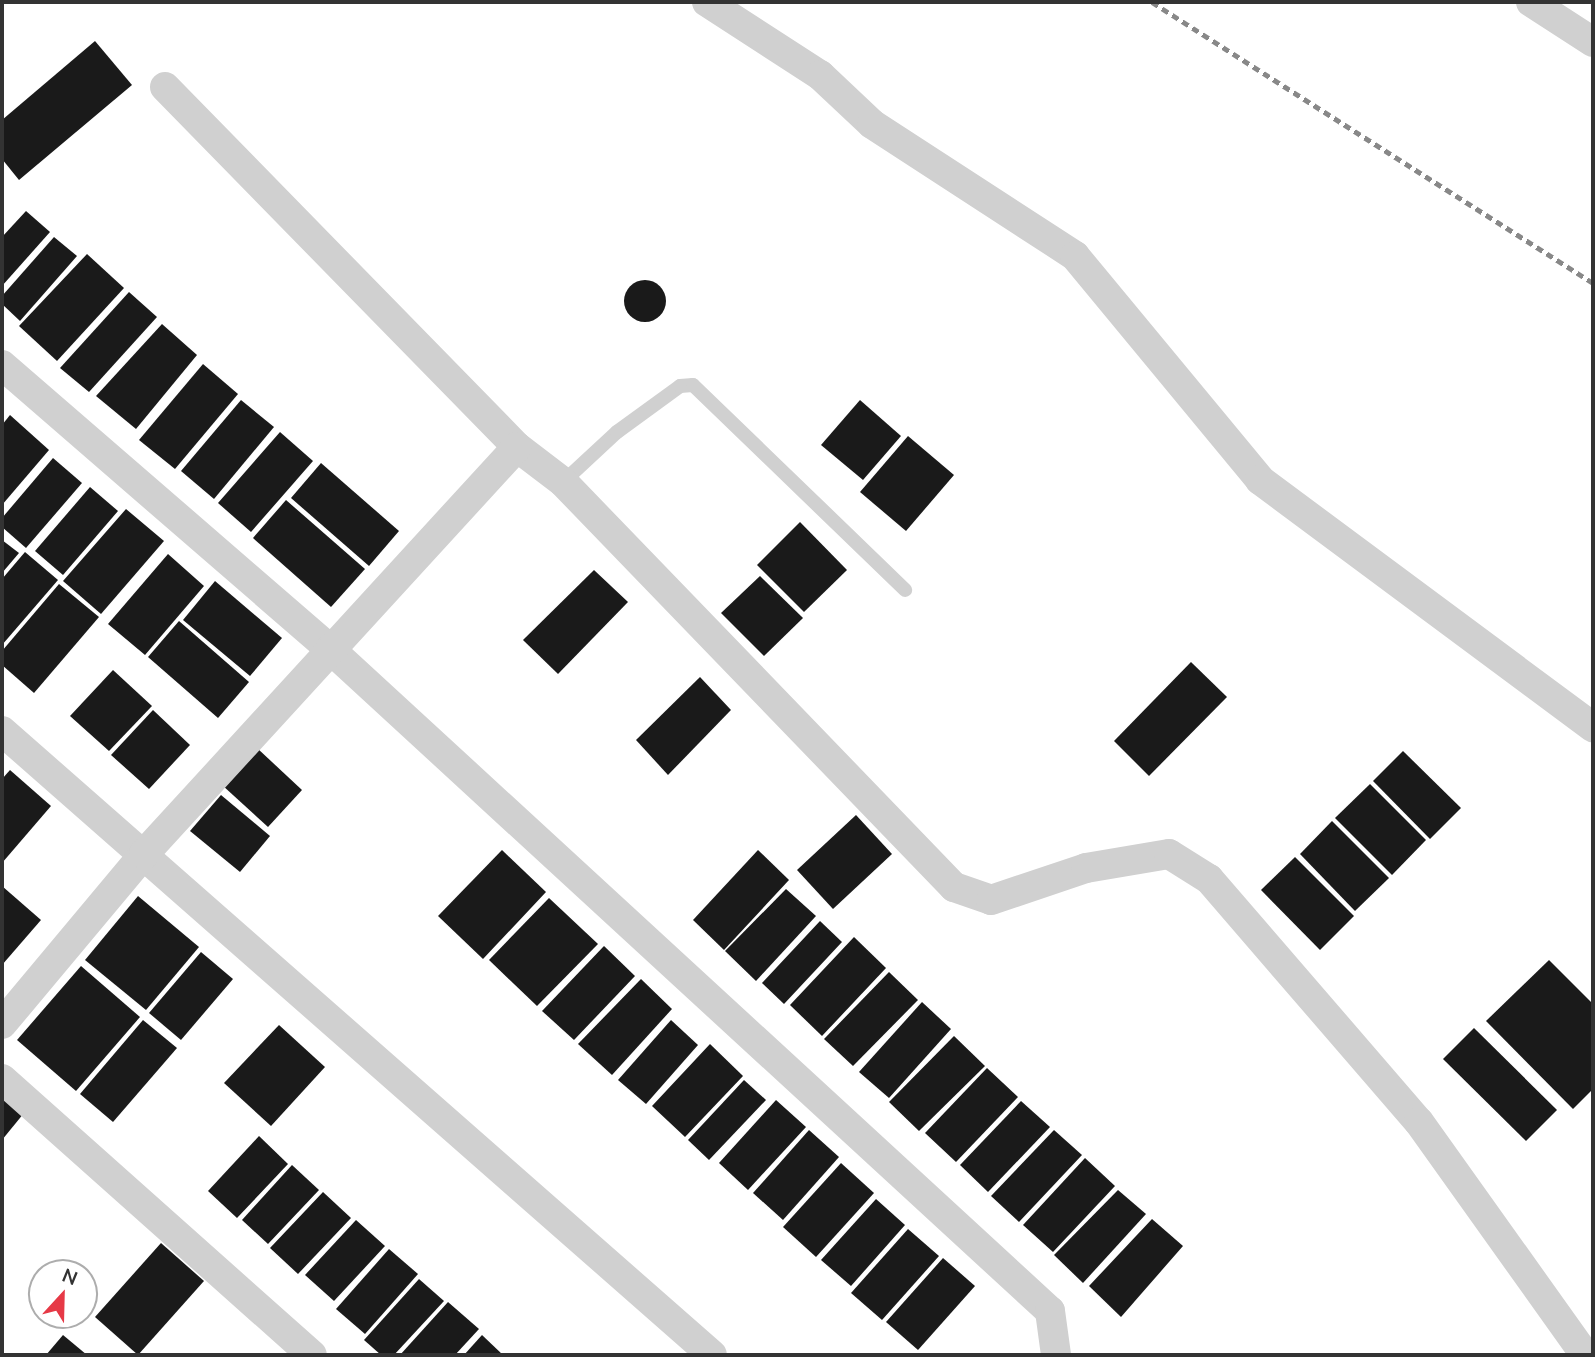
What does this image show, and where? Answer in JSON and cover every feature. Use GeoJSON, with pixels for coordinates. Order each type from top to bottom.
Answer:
{"type":"FeatureCollection","features":[{"type":"Feature","properties":{"kind":"street"},"geometry":{"type":"LineString","coordinates":[[707,2],[820,75],[872,124],[1075,256],[1260,480],[1593,727]]}},
{"type":"Feature","properties":{"kind":"street"},"geometry":{"type":"LineString","coordinates":[[1531,2],[1593,42]]}},
{"type":"Feature","properties":{"kind":"street"},"geometry":{"type":"LineString","coordinates":[[165,87],[517,447],[563,482],[954,887],[991,900],[1086,868],[1169,854],[1209,879],[1419,1122],[1585,1355]]}},
{"type":"Feature","properties":{"kind":"street"},"geometry":{"type":"LineString","coordinates":[[2,365],[330,649],[1050,1311],[1056,1355]]}},
{"type":"Feature","properties":{"kind":"street"},"geometry":{"type":"LineString","coordinates":[[2,1024],[144,853],[517,447]]}},
{"type":"Feature","properties":{"kind":"street"},"geometry":{"type":"LineString","coordinates":[[2,731],[144,853],[712,1355]]}},
{"type":"Feature","properties":{"kind":"street"},"geometry":{"type":"LineString","coordinates":[[2,1079],[312,1355]]}},
{"type":"Feature","properties":{"kind":"lane"},"geometry":{"type":"LineString","coordinates":[[563,482],[617,432],[680,386],[693,385],[905,590]]}},
{"type":"Feature","properties":{"kind":"building"},"geometry":{"type":"Polygon","coordinates":[[[95,41],[132,85],[19,180],[2,159],[2,120],[95,41]]]}},
{"type":"Feature","properties":{"kind":"building"},"geometry":{"type":"Polygon","coordinates":[[[26,211],[50,232],[2,286],[2,237],[26,211]]]}},
{"type":"Feature","properties":{"kind":"building"},"geometry":{"type":"Polygon","coordinates":[[[54,237],[77,256],[20,321],[2,304],[2,296],[54,237]]]}},
{"type":"Feature","properties":{"kind":"building"},"geometry":{"type":"Polygon","coordinates":[[[87,254],[124,288],[57,361],[19,326],[87,254]]]}},
{"type":"Feature","properties":{"kind":"building"},"geometry":{"type":"Polygon","coordinates":[[[645,280],[660,286],[666,301],[660,316],[645,322],[630,316],[624,301],[630,286],[645,280]]]}},
{"type":"Feature","properties":{"kind":"building"},"geometry":{"type":"Polygon","coordinates":[[[129,292],[157,317],[89,392],[60,368],[129,292]]]}},
{"type":"Feature","properties":{"kind":"building"},"geometry":{"type":"Polygon","coordinates":[[[162,324],[197,355],[136,429],[96,396],[162,324]]]}},
{"type":"Feature","properties":{"kind":"building"},"geometry":{"type":"Polygon","coordinates":[[[203,364],[238,394],[175,469],[139,440],[203,364]]]}},
{"type":"Feature","properties":{"kind":"building"},"geometry":{"type":"Polygon","coordinates":[[[241,400],[274,427],[214,499],[181,471],[241,400]]]}},
{"type":"Feature","properties":{"kind":"building"},"geometry":{"type":"Polygon","coordinates":[[[860,400],[901,436],[863,480],[821,445],[860,400]]]}},
{"type":"Feature","properties":{"kind":"building"},"geometry":{"type":"Polygon","coordinates":[[[10,415],[49,450],[2,505],[2,425],[10,415]]]}},
{"type":"Feature","properties":{"kind":"building"},"geometry":{"type":"Polygon","coordinates":[[[280,432],[313,461],[251,532],[218,503],[280,432]]]}},
{"type":"Feature","properties":{"kind":"building"},"geometry":{"type":"Polygon","coordinates":[[[908,436],[954,475],[906,531],[860,492],[908,436]]]}},
{"type":"Feature","properties":{"kind":"building"},"geometry":{"type":"Polygon","coordinates":[[[53,458],[82,483],[26,548],[2,527],[2,518],[53,458]]]}},
{"type":"Feature","properties":{"kind":"building"},"geometry":{"type":"Polygon","coordinates":[[[321,463],[399,531],[369,566],[291,498],[321,463]]]}},
{"type":"Feature","properties":{"kind":"building"},"geometry":{"type":"Polygon","coordinates":[[[90,487],[118,511],[63,575],[35,551],[90,487]]]}},
{"type":"Feature","properties":{"kind":"building"},"geometry":{"type":"Polygon","coordinates":[[[286,500],[365,569],[331,607],[253,538],[286,500]]]}},
{"type":"Feature","properties":{"kind":"building"},"geometry":{"type":"Polygon","coordinates":[[[126,509],[164,541],[101,614],[63,581],[126,509]]]}},
{"type":"Feature","properties":{"kind":"building"},"geometry":{"type":"Polygon","coordinates":[[[800,522],[847,570],[804,612],[757,565],[800,522]]]}},
{"type":"Feature","properties":{"kind":"building"},"geometry":{"type":"Polygon","coordinates":[[[2,540],[19,553],[2,573],[2,540]]]}},
{"type":"Feature","properties":{"kind":"building"},"geometry":{"type":"Polygon","coordinates":[[[25,552],[58,580],[2,645],[2,579],[25,552]]]}},
{"type":"Feature","properties":{"kind":"building"},"geometry":{"type":"Polygon","coordinates":[[[168,554],[204,586],[145,655],[108,624],[168,554]]]}},
{"type":"Feature","properties":{"kind":"building"},"geometry":{"type":"Polygon","coordinates":[[[594,570],[628,602],[558,674],[523,640],[594,570]]]}},
{"type":"Feature","properties":{"kind":"building"},"geometry":{"type":"Polygon","coordinates":[[[760,576],[803,618],[764,656],[721,613],[760,576]]]}},
{"type":"Feature","properties":{"kind":"building"},"geometry":{"type":"Polygon","coordinates":[[[215,581],[282,638],[250,676],[183,620],[215,581]]]}},
{"type":"Feature","properties":{"kind":"building"},"geometry":{"type":"Polygon","coordinates":[[[59,584],[99,617],[34,693],[2,665],[2,651],[59,584]]]}},
{"type":"Feature","properties":{"kind":"building"},"geometry":{"type":"Polygon","coordinates":[[[179,621],[249,682],[218,718],[148,657],[179,621]]]}},
{"type":"Feature","properties":{"kind":"building"},"geometry":{"type":"Polygon","coordinates":[[[1191,662],[1227,697],[1149,776],[1114,741],[1191,662]]]}},
{"type":"Feature","properties":{"kind":"building"},"geometry":{"type":"Polygon","coordinates":[[[113,670],[152,706],[109,751],[70,716],[113,670]]]}},
{"type":"Feature","properties":{"kind":"building"},"geometry":{"type":"Polygon","coordinates":[[[700,677],[731,710],[668,775],[636,740],[700,677]]]}},
{"type":"Feature","properties":{"kind":"building"},"geometry":{"type":"Polygon","coordinates":[[[153,710],[190,745],[149,789],[111,755],[153,710]]]}},
{"type":"Feature","properties":{"kind":"building"},"geometry":{"type":"Polygon","coordinates":[[[257,748],[302,790],[268,827],[222,785],[257,748]]]}},
{"type":"Feature","properties":{"kind":"building"},"geometry":{"type":"Polygon","coordinates":[[[1403,751],[1461,808],[1430,839],[1373,781],[1403,751]]]}},
{"type":"Feature","properties":{"kind":"building"},"geometry":{"type":"Polygon","coordinates":[[[10,770],[51,806],[2,863],[2,779],[10,770]]]}},
{"type":"Feature","properties":{"kind":"building"},"geometry":{"type":"Polygon","coordinates":[[[1370,784],[1426,840],[1392,875],[1335,818],[1370,784]]]}},
{"type":"Feature","properties":{"kind":"building"},"geometry":{"type":"Polygon","coordinates":[[[221,795],[270,836],[240,872],[190,831],[221,795]]]}},
{"type":"Feature","properties":{"kind":"building"},"geometry":{"type":"Polygon","coordinates":[[[856,815],[892,854],[833,909],[797,870],[856,815]]]}},
{"type":"Feature","properties":{"kind":"building"},"geometry":{"type":"Polygon","coordinates":[[[1332,821],[1389,878],[1355,911],[1300,854],[1332,821]]]}},
{"type":"Feature","properties":{"kind":"building"},"geometry":{"type":"Polygon","coordinates":[[[502,850],[546,892],[483,959],[438,916],[502,850]]]}},
{"type":"Feature","properties":{"kind":"building"},"geometry":{"type":"Polygon","coordinates":[[[758,850],[789,880],[724,950],[693,920],[758,850]]]}},
{"type":"Feature","properties":{"kind":"building"},"geometry":{"type":"Polygon","coordinates":[[[1295,857],[1354,916],[1320,950],[1261,890],[1295,857]]]}},
{"type":"Feature","properties":{"kind":"building"},"geometry":{"type":"Polygon","coordinates":[[[2,886],[41,920],[2,965],[2,886]]]}},
{"type":"Feature","properties":{"kind":"building"},"geometry":{"type":"Polygon","coordinates":[[[786,889],[816,916],[756,981],[725,951],[786,889]]]}},
{"type":"Feature","properties":{"kind":"building"},"geometry":{"type":"Polygon","coordinates":[[[138,896],[199,947],[146,1010],[85,960],[138,896]]]}},
{"type":"Feature","properties":{"kind":"building"},"geometry":{"type":"Polygon","coordinates":[[[549,898],[598,944],[537,1006],[489,960],[549,898]]]}},
{"type":"Feature","properties":{"kind":"building"},"geometry":{"type":"Polygon","coordinates":[[[820,921],[842,942],[784,1004],[762,983],[820,921]]]}},
{"type":"Feature","properties":{"kind":"building"},"geometry":{"type":"Polygon","coordinates":[[[854,937],[886,968],[822,1036],[790,1005],[854,937]]]}},
{"type":"Feature","properties":{"kind":"building"},"geometry":{"type":"Polygon","coordinates":[[[604,946],[635,976],[574,1040],[542,1011],[604,946]]]}},
{"type":"Feature","properties":{"kind":"building"},"geometry":{"type":"Polygon","coordinates":[[[201,952],[233,979],[181,1040],[149,1013],[201,952]]]}},
{"type":"Feature","properties":{"kind":"building"},"geometry":{"type":"Polygon","coordinates":[[[1549,960],[1593,1004],[1593,1089],[1573,1109],[1486,1021],[1549,960]]]}},
{"type":"Feature","properties":{"kind":"building"},"geometry":{"type":"Polygon","coordinates":[[[81,966],[140,1017],[76,1091],[17,1040],[81,966]]]}},
{"type":"Feature","properties":{"kind":"building"},"geometry":{"type":"Polygon","coordinates":[[[889,972],[918,1000],[853,1066],[824,1039],[889,972]]]}},
{"type":"Feature","properties":{"kind":"building"},"geometry":{"type":"Polygon","coordinates":[[[641,979],[672,1009],[612,1075],[578,1044],[641,979]]]}},
{"type":"Feature","properties":{"kind":"building"},"geometry":{"type":"Polygon","coordinates":[[[922,1002],[951,1029],[889,1098],[859,1072],[922,1002]]]}},
{"type":"Feature","properties":{"kind":"building"},"geometry":{"type":"Polygon","coordinates":[[[143,1020],[177,1048],[113,1122],[80,1094],[143,1020]]]}},
{"type":"Feature","properties":{"kind":"building"},"geometry":{"type":"Polygon","coordinates":[[[671,1020],[698,1045],[646,1104],[618,1080],[671,1020]]]}},
{"type":"Feature","properties":{"kind":"building"},"geometry":{"type":"Polygon","coordinates":[[[279,1025],[325,1067],[271,1126],[224,1083],[279,1025]]]}},
{"type":"Feature","properties":{"kind":"building"},"geometry":{"type":"Polygon","coordinates":[[[1474,1028],[1557,1110],[1526,1141],[1443,1059],[1474,1028]]]}},
{"type":"Feature","properties":{"kind":"building"},"geometry":{"type":"Polygon","coordinates":[[[954,1036],[985,1066],[919,1131],[889,1102],[954,1036]]]}},
{"type":"Feature","properties":{"kind":"building"},"geometry":{"type":"Polygon","coordinates":[[[710,1044],[743,1076],[685,1137],[652,1106],[710,1044]]]}},
{"type":"Feature","properties":{"kind":"building"},"geometry":{"type":"Polygon","coordinates":[[[987,1068],[1018,1097],[956,1162],[925,1133],[987,1068]]]}},
{"type":"Feature","properties":{"kind":"building"},"geometry":{"type":"Polygon","coordinates":[[[744,1080],[766,1100],[709,1160],[688,1140],[744,1080]]]}},
{"type":"Feature","properties":{"kind":"building"},"geometry":{"type":"Polygon","coordinates":[[[2,1094],[24,1113],[2,1140],[2,1094]]]}},
{"type":"Feature","properties":{"kind":"building"},"geometry":{"type":"Polygon","coordinates":[[[776,1100],[806,1127],[748,1190],[719,1163],[776,1100]]]}},
{"type":"Feature","properties":{"kind":"building"},"geometry":{"type":"Polygon","coordinates":[[[1021,1101],[1050,1127],[988,1192],[960,1165],[1021,1101]]]}},
{"type":"Feature","properties":{"kind":"building"},"geometry":{"type":"Polygon","coordinates":[[[809,1130],[839,1157],[783,1220],[753,1193],[809,1130]]]}},
{"type":"Feature","properties":{"kind":"building"},"geometry":{"type":"Polygon","coordinates":[[[1054,1130],[1082,1155],[1019,1222],[991,1196],[1054,1130]]]}},
{"type":"Feature","properties":{"kind":"building"},"geometry":{"type":"Polygon","coordinates":[[[259,1136],[288,1164],[237,1218],[208,1191],[259,1136]]]}},
{"type":"Feature","properties":{"kind":"building"},"geometry":{"type":"Polygon","coordinates":[[[1085,1158],[1115,1186],[1053,1252],[1023,1225],[1085,1158]]]}},
{"type":"Feature","properties":{"kind":"building"},"geometry":{"type":"Polygon","coordinates":[[[841,1163],[874,1193],[816,1257],[783,1227],[841,1163]]]}},
{"type":"Feature","properties":{"kind":"building"},"geometry":{"type":"Polygon","coordinates":[[[292,1165],[319,1190],[268,1244],[242,1220],[292,1165]]]}},
{"type":"Feature","properties":{"kind":"building"},"geometry":{"type":"Polygon","coordinates":[[[1118,1190],[1146,1214],[1083,1283],[1054,1255],[1118,1190]]]}},
{"type":"Feature","properties":{"kind":"building"},"geometry":{"type":"Polygon","coordinates":[[[323,1192],[351,1218],[298,1274],[270,1248],[323,1192]]]}},
{"type":"Feature","properties":{"kind":"building"},"geometry":{"type":"Polygon","coordinates":[[[876,1199],[905,1225],[851,1286],[821,1260],[876,1199]]]}},
{"type":"Feature","properties":{"kind":"building"},"geometry":{"type":"Polygon","coordinates":[[[1152,1219],[1183,1246],[1121,1317],[1089,1286],[1152,1219]]]}},
{"type":"Feature","properties":{"kind":"building"},"geometry":{"type":"Polygon","coordinates":[[[356,1220],[385,1246],[334,1301],[305,1275],[356,1220]]]}},
{"type":"Feature","properties":{"kind":"building"},"geometry":{"type":"Polygon","coordinates":[[[908,1229],[939,1256],[882,1320],[851,1293],[908,1229]]]}},
{"type":"Feature","properties":{"kind":"building"},"geometry":{"type":"Polygon","coordinates":[[[161,1243],[204,1281],[138,1355],[98,1320],[98,1314],[161,1243]]]}},
{"type":"Feature","properties":{"kind":"building"},"geometry":{"type":"Polygon","coordinates":[[[389,1249],[418,1274],[365,1334],[336,1309],[389,1249]]]}},
{"type":"Feature","properties":{"kind":"building"},"geometry":{"type":"Polygon","coordinates":[[[943,1258],[975,1286],[918,1350],[886,1322],[943,1258]]]}},
{"type":"Feature","properties":{"kind":"building"},"geometry":{"type":"Polygon","coordinates":[[[419,1279],[444,1301],[394,1355],[381,1355],[364,1340],[419,1279]]]}},
{"type":"Feature","properties":{"kind":"building"},"geometry":{"type":"Polygon","coordinates":[[[448,1302],[479,1329],[455,1355],[400,1355],[448,1302]]]}},
{"type":"Feature","properties":{"kind":"building"},"geometry":{"type":"Polygon","coordinates":[[[63,1335],[87,1355],[46,1355],[63,1335]]]}},
{"type":"Feature","properties":{"kind":"building"},"geometry":{"type":"Polygon","coordinates":[[[482,1335],[503,1355],[464,1355],[482,1335]]]}},
{"type":"Feature","properties":{"kind":"railway"},"geometry":{"type":"LineString","coordinates":[[1152,2],[1593,283]]}}]}
